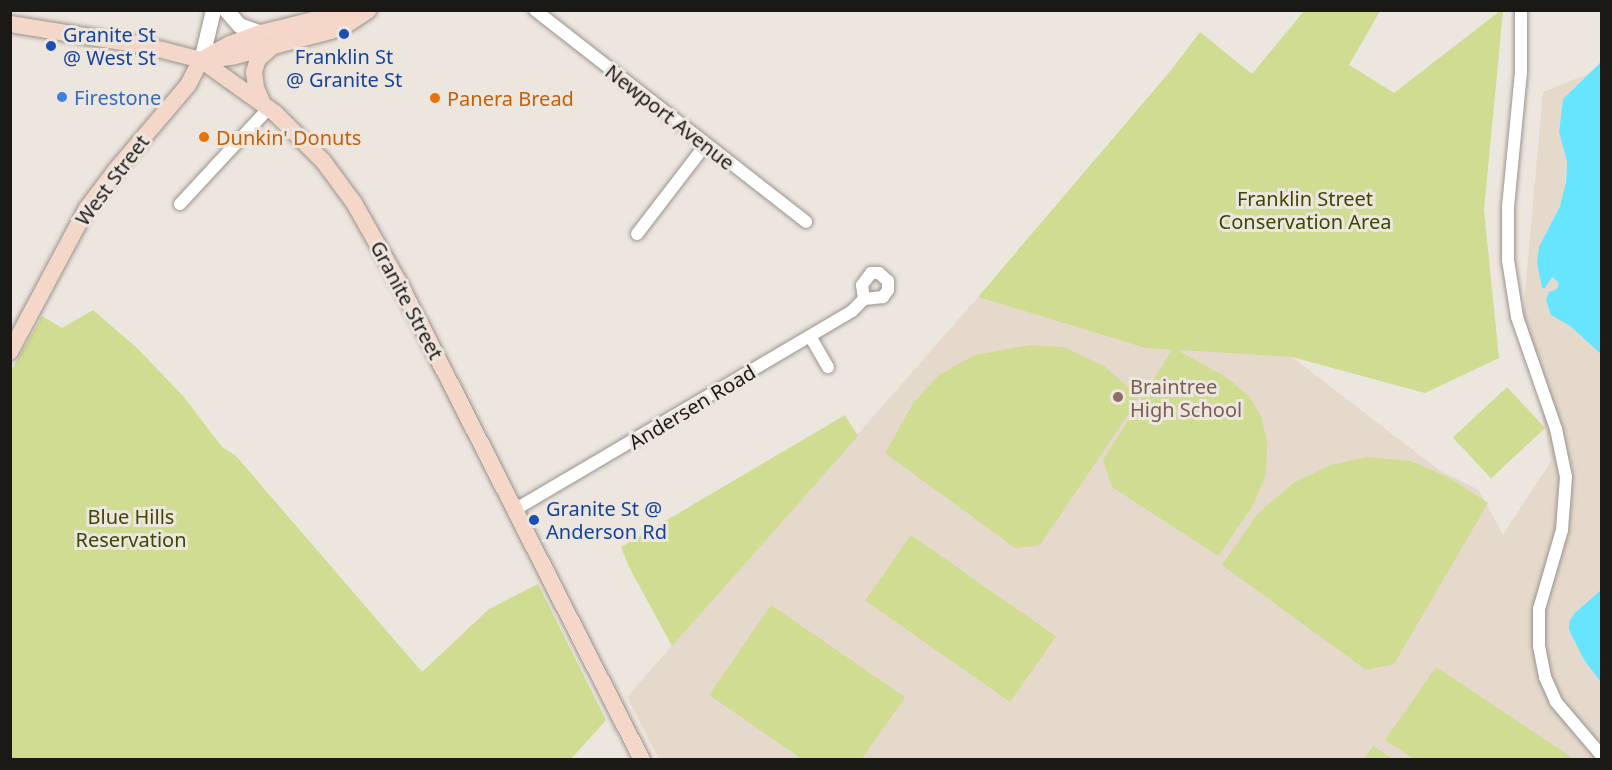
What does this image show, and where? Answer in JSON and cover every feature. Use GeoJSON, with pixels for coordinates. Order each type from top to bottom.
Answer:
{"type":"FeatureCollection","features":[{"type":"Feature","properties":{"kind":"main road"},"geometry":{"type":"LineString","coordinates":[[201,60],[230,44],[261,33],[339,14],[368,11]]}},
{"type":"Feature","properties":{"kind":"main road"},"geometry":{"type":"LineString","coordinates":[[201,60],[235,56],[341,27],[368,11]]}},
{"type":"Feature","properties":{"kind":"main road","name":"Granite Street"},"geometry":{"type":"LineString","coordinates":[[10,24],[147,46],[201,60],[266,105],[316,152],[354,203],[401,286],[642,759]]}},
{"type":"Feature","properties":{"kind":"main road"},"geometry":{"type":"LineString","coordinates":[[266,105],[256,88],[254,72],[261,55],[273,46]]}},
{"type":"Feature","properties":{"kind":"main road","name":"West Street"},"geometry":{"type":"LineString","coordinates":[[10,352],[87,208],[115,171],[188,85],[201,60]]}},
{"type":"Feature","properties":{"kind":"street","name":"West Street"},"geometry":{"type":"LineString","coordinates":[[201,60],[213,10]]}},
{"type":"Feature","properties":{"kind":"street"},"geometry":{"type":"LineString","coordinates":[[226,10],[239,25],[261,33]]}},
{"type":"Feature","properties":{"kind":"street","name":"Newport Avenue"},"geometry":{"type":"LineString","coordinates":[[536,10],[806,222]]}},
{"type":"Feature","properties":{"kind":"street"},"geometry":{"type":"LineString","coordinates":[[1521,10],[1519,103],[1507,215],[1509,272],[1520,328],[1556,429],[1566,477],[1562,530],[1539,609],[1539,646],[1545,677],[1556,702],[1602,756]]}},
{"type":"Feature","properties":{"kind":"street"},"geometry":{"type":"LineString","coordinates":[[180,204],[266,105]]}},
{"type":"Feature","properties":{"kind":"street"},"geometry":{"type":"LineString","coordinates":[[637,234],[706,144]]}},
{"type":"Feature","properties":{"kind":"street","name":"Andersen Road"},"geometry":{"type":"LineString","coordinates":[[516,510],[852,311],[864,299]]}},
{"type":"Feature","properties":{"kind":"street"},"geometry":{"type":"LineString","coordinates":[[810,336],[828,366]]}},
{"type":"Feature","properties":{"kind":"shaded area","name":"Braintree High School"},"geometry":{"type":"Polygon","coordinates":[[[1588,74],[1563,99],[1559,132],[1567,161],[1564,197],[1541,243],[1537,263],[1544,288],[1552,277],[1559,283],[1551,315],[1570,326],[1601,354],[1601,590],[1569,622],[1569,630],[1584,660],[1601,682],[1601,759],[659,759],[627,697],[978,297],[1145,348],[1292,357],[1439,470],[1479,490],[1503,535],[1551,461],[1523,314],[1543,92],[1588,74]]]}},
{"type":"Feature","properties":{"kind":"green space","name":"Franklin Street Conservation Area"},"geometry":{"type":"Polygon","coordinates":[[[1304,11],[1380,11],[1349,65],[1394,93],[1500,11],[1503,11],[1484,210],[1499,358],[1425,393],[1292,357],[1177,350],[1226,377],[1249,396],[1261,416],[1267,441],[1266,475],[1252,507],[1218,556],[1112,487],[1103,460],[1172,350],[1145,348],[978,297],[1172,69],[1200,32],[1252,74],[1304,11]]]}},
{"type":"Feature","properties":{"kind":"green space","name":"Blue Hills Reservation"},"geometry":{"type":"Polygon","coordinates":[[[93,310],[137,348],[184,397],[222,447],[236,456],[422,672],[489,609],[538,584],[606,720],[571,759],[11,759],[11,371],[42,316],[62,328],[93,310]]]}},
{"type":"Feature","properties":{"kind":"green space"},"geometry":{"type":"Polygon","coordinates":[[[1029,345],[1063,347],[1104,366],[1140,397],[1040,545],[1015,548],[885,453],[914,402],[939,375],[975,355],[1029,345]]]}},
{"type":"Feature","properties":{"kind":"green space"},"geometry":{"type":"Polygon","coordinates":[[[1507,387],[1545,428],[1491,478],[1453,437],[1507,387]]]}},
{"type":"Feature","properties":{"kind":"green space"},"geometry":{"type":"Polygon","coordinates":[[[845,415],[858,436],[672,646],[629,567],[621,547],[845,415]]]}},
{"type":"Feature","properties":{"kind":"green space"},"geometry":{"type":"Polygon","coordinates":[[[1367,457],[1410,461],[1448,477],[1488,503],[1394,664],[1366,670],[1222,565],[1258,513],[1295,482],[1331,465],[1367,457]]]}},
{"type":"Feature","properties":{"kind":"green space"},"geometry":{"type":"Polygon","coordinates":[[[911,535],[1056,637],[1010,702],[865,601],[911,535]]]}},
{"type":"Feature","properties":{"kind":"green space"},"geometry":{"type":"Polygon","coordinates":[[[771,605],[905,697],[862,759],[802,759],[709,695],[771,605]]]}},
{"type":"Feature","properties":{"kind":"green space"},"geometry":{"type":"Polygon","coordinates":[[[1436,667],[1571,757],[1569,760],[1414,759],[1385,740],[1436,667]]]}},
{"type":"Feature","properties":{"kind":"green space"},"geometry":{"type":"Polygon","coordinates":[[[1373,746],[1393,759],[1364,759],[1373,746]]]}},
{"type":"Feature","properties":{"kind":"water"},"geometry":{"type":"Polygon","coordinates":[[[1601,62],[1601,354],[1570,326],[1551,315],[1546,300],[1549,292],[1557,289],[1559,283],[1552,277],[1544,289],[1537,263],[1539,247],[1560,206],[1566,182],[1567,161],[1559,132],[1563,99],[1601,62]]]}},
{"type":"Feature","properties":{"kind":"water"},"geometry":{"type":"Polygon","coordinates":[[[1601,590],[1601,682],[1584,660],[1569,630],[1569,622],[1575,613],[1601,590]]]}},
{"type":"Feature","properties":{"kind":"place","name":"Franklin St @ Granite St"},"geometry":{"type":"Point","coordinates":[344,34]}},
{"type":"Feature","properties":{"kind":"place","name":"Granite St @ West St"},"geometry":{"type":"Point","coordinates":[51,46]}},
{"type":"Feature","properties":{"kind":"place","name":"Firestone"},"geometry":{"type":"Point","coordinates":[62,97]}},
{"type":"Feature","properties":{"kind":"place","name":"Panera Bread"},"geometry":{"type":"Point","coordinates":[435,98]}},
{"type":"Feature","properties":{"kind":"place","name":"Dunkin' Donuts"},"geometry":{"type":"Point","coordinates":[204,137]}},
{"type":"Feature","properties":{"kind":"place","name":"Braintree High School"},"geometry":{"type":"Point","coordinates":[1118,397]}},
{"type":"Feature","properties":{"kind":"place","name":"Granite St @ Anderson Rd"},"geometry":{"type":"Point","coordinates":[534,520]}}]}
